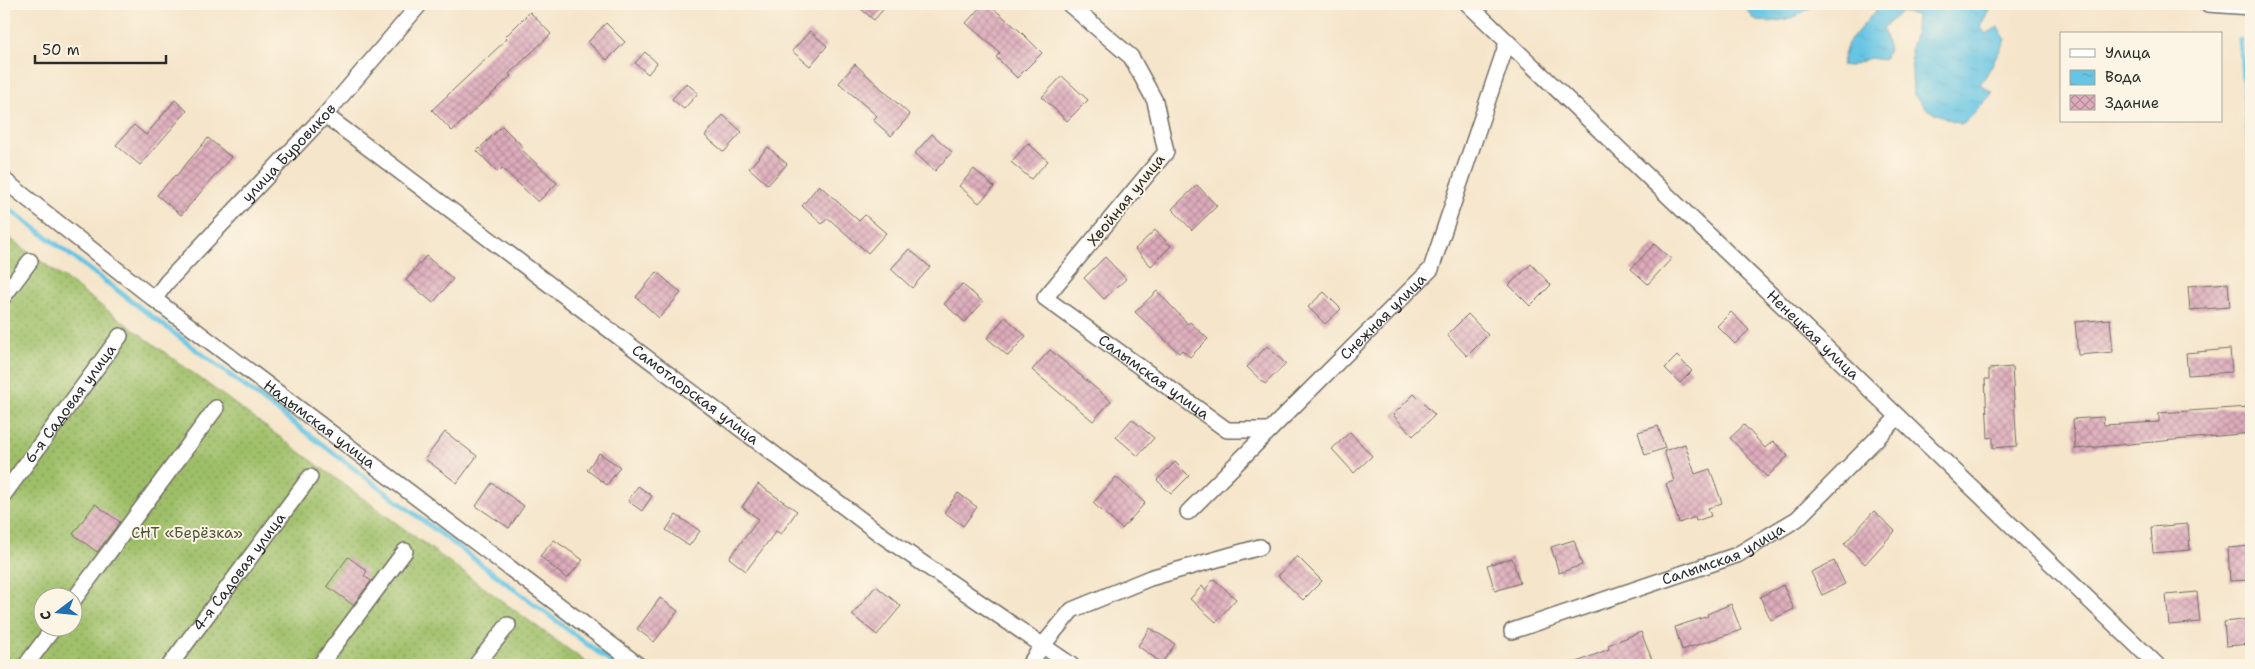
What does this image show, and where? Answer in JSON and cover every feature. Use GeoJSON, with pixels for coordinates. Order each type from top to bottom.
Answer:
{"type":"FeatureCollection","features":[{"type":"Feature","properties":{"kind":"street","name":"улица Буровиков"},"geometry":{"type":"LineString","coordinates":[[154,299],[167,282],[325,115],[420,4]]}},
{"type":"Feature","properties":{"kind":"street","name":"Хвойная улица"},"geometry":{"type":"LineString","coordinates":[[1045,298],[1166,152],[1155,101],[1131,57],[1069,4]]}},
{"type":"Feature","properties":{"kind":"street","name":"Ненецкая улица"},"geometry":{"type":"LineString","coordinates":[[1468,4],[2157,665]]}},
{"type":"Feature","properties":{"kind":"street"},"geometry":{"type":"LineString","coordinates":[[2208,4],[2251,7]]}},
{"type":"Feature","properties":{"kind":"street","name":"Снежная улица"},"geometry":{"type":"LineString","coordinates":[[1188,512],[1431,269],[1507,43]]}},
{"type":"Feature","properties":{"kind":"street","name":"Самотлорская улица"},"geometry":{"type":"LineString","coordinates":[[325,115],[880,534],[1071,665]]}},
{"type":"Feature","properties":{"kind":"street","name":"Надымская улица"},"geometry":{"type":"LineString","coordinates":[[4,180],[154,299],[638,665]]}},
{"type":"Feature","properties":{"kind":"street"},"geometry":{"type":"LineString","coordinates":[[4,296],[30,261]]}},
{"type":"Feature","properties":{"kind":"street","name":"Салымская улица"},"geometry":{"type":"LineString","coordinates":[[1045,298],[1227,430],[1270,430]]}},
{"type":"Feature","properties":{"kind":"street","name":"6-я Садовая улица"},"geometry":{"type":"LineString","coordinates":[[4,494],[120,336]]}},
{"type":"Feature","properties":{"kind":"street"},"geometry":{"type":"LineString","coordinates":[[82,589],[216,408]]}},
{"type":"Feature","properties":{"kind":"street","name":"Салымская улица"},"geometry":{"type":"LineString","coordinates":[[1512,631],[1737,555],[1797,519],[1898,418]]}},
{"type":"Feature","properties":{"kind":"street","name":"4-я Садовая улица"},"geometry":{"type":"LineString","coordinates":[[170,665],[310,478]]}},
{"type":"Feature","properties":{"kind":"street"},"geometry":{"type":"LineString","coordinates":[[1029,665],[1072,610],[1150,578],[1260,547]]}},
{"type":"Feature","properties":{"kind":"street"},"geometry":{"type":"LineString","coordinates":[[320,665],[405,551]]}},
{"type":"Feature","properties":{"kind":"street"},"geometry":{"type":"LineString","coordinates":[[476,665],[508,624]]}},
{"type":"Feature","properties":{"kind":"street"},"geometry":{"type":"LineString","coordinates":[[26,665],[48,636]]}},
{"type":"Feature","properties":{"kind":"green space","name":"СНТ «Берёзка»"},"geometry":{"type":"Polygon","coordinates":[[[4,234],[528,620],[590,665],[4,665],[4,234]]]}},
{"type":"Feature","properties":{"kind":"water"},"geometry":{"type":"Polygon","coordinates":[[[1748,4],[1814,4],[1801,13],[1787,19],[1756,21],[1747,10],[1748,4]]]}},
{"type":"Feature","properties":{"kind":"water"},"geometry":{"type":"Polygon","coordinates":[[[1876,4],[1992,4],[1980,27],[1986,34],[1998,27],[2006,40],[1980,84],[1993,93],[1962,125],[1928,110],[1913,94],[1911,47],[1916,32],[1917,15],[1901,12],[1883,28],[1889,50],[1884,60],[1870,58],[1850,66],[1841,65],[1848,43],[1876,10],[1876,4]]]}},
{"type":"Feature","properties":{"kind":"building"},"geometry":{"type":"Polygon","coordinates":[[[855,4],[888,4],[874,20],[855,4]]]}},
{"type":"Feature","properties":{"kind":"building"},"geometry":{"type":"Polygon","coordinates":[[[983,4],[988,4],[1042,53],[1017,78],[996,57],[1000,53],[966,23],[983,4]]]}},
{"type":"Feature","properties":{"kind":"building"},"geometry":{"type":"Polygon","coordinates":[[[530,12],[551,34],[509,74],[511,76],[452,131],[432,110],[507,39],[505,37],[530,12]]]}},
{"type":"Feature","properties":{"kind":"building"},"geometry":{"type":"Polygon","coordinates":[[[606,23],[625,42],[607,60],[588,42],[606,23]]]}},
{"type":"Feature","properties":{"kind":"building"},"geometry":{"type":"Polygon","coordinates":[[[810,31],[827,46],[810,66],[792,51],[810,31]]]}},
{"type":"Feature","properties":{"kind":"building"},"geometry":{"type":"Polygon","coordinates":[[[645,52],[657,63],[648,74],[635,63],[645,52]]]}},
{"type":"Feature","properties":{"kind":"building"},"geometry":{"type":"Polygon","coordinates":[[[855,64],[910,115],[891,136],[873,120],[877,116],[839,83],[855,64]]]}},
{"type":"Feature","properties":{"kind":"building"},"geometry":{"type":"Polygon","coordinates":[[[1062,76],[1088,100],[1067,121],[1042,97],[1062,76]]]}},
{"type":"Feature","properties":{"kind":"building"},"geometry":{"type":"Polygon","coordinates":[[[686,83],[698,93],[684,109],[672,99],[686,83]]]}},
{"type":"Feature","properties":{"kind":"building"},"geometry":{"type":"Polygon","coordinates":[[[175,100],[187,111],[140,165],[116,145],[134,125],[146,135],[175,100]]]}},
{"type":"Feature","properties":{"kind":"building"},"geometry":{"type":"Polygon","coordinates":[[[723,115],[742,132],[724,152],[705,136],[723,115]]]}},
{"type":"Feature","properties":{"kind":"building"},"geometry":{"type":"Polygon","coordinates":[[[502,126],[523,147],[521,149],[557,183],[538,202],[502,168],[498,172],[477,151],[502,126]]]}},
{"type":"Feature","properties":{"kind":"building"},"geometry":{"type":"Polygon","coordinates":[[[932,134],[952,152],[935,171],[915,153],[932,134]]]}},
{"type":"Feature","properties":{"kind":"building"},"geometry":{"type":"Polygon","coordinates":[[[208,138],[231,157],[181,215],[157,195],[208,138]]]}},
{"type":"Feature","properties":{"kind":"building"},"geometry":{"type":"Polygon","coordinates":[[[1028,143],[1048,161],[1031,179],[1011,162],[1028,143]]]}},
{"type":"Feature","properties":{"kind":"building"},"geometry":{"type":"Polygon","coordinates":[[[768,147],[787,164],[768,185],[749,168],[768,147]]]}},
{"type":"Feature","properties":{"kind":"building"},"geometry":{"type":"Polygon","coordinates":[[[974,169],[994,187],[979,203],[959,186],[974,169]]]}},
{"type":"Feature","properties":{"kind":"building"},"geometry":{"type":"Polygon","coordinates":[[[819,185],[859,221],[865,215],[886,233],[868,253],[828,218],[822,224],[802,206],[819,185]]]}},
{"type":"Feature","properties":{"kind":"building"},"geometry":{"type":"Polygon","coordinates":[[[1197,185],[1217,206],[1192,230],[1172,209],[1197,185]]]}},
{"type":"Feature","properties":{"kind":"building"},"geometry":{"type":"Polygon","coordinates":[[[1155,230],[1171,246],[1151,266],[1135,249],[1155,230]]]}},
{"type":"Feature","properties":{"kind":"building"},"geometry":{"type":"Polygon","coordinates":[[[1654,244],[1671,259],[1648,284],[1631,269],[1654,244]]]}},
{"type":"Feature","properties":{"kind":"building"},"geometry":{"type":"Polygon","coordinates":[[[909,249],[930,267],[912,288],[891,269],[909,249]]]}},
{"type":"Feature","properties":{"kind":"building"},"geometry":{"type":"Polygon","coordinates":[[[426,256],[453,279],[433,303],[406,280],[426,256]]]}},
{"type":"Feature","properties":{"kind":"building"},"geometry":{"type":"Polygon","coordinates":[[[1105,257],[1126,279],[1104,299],[1084,278],[1105,257]]]}},
{"type":"Feature","properties":{"kind":"building"},"geometry":{"type":"Polygon","coordinates":[[[1531,264],[1551,285],[1530,306],[1509,285],[1531,264]]]}},
{"type":"Feature","properties":{"kind":"building"},"geometry":{"type":"Polygon","coordinates":[[[657,272],[681,293],[659,318],[636,297],[657,272]]]}},
{"type":"Feature","properties":{"kind":"building"},"geometry":{"type":"Polygon","coordinates":[[[2228,283],[2230,307],[2190,310],[2188,286],[2228,283]]]}},
{"type":"Feature","properties":{"kind":"building"},"geometry":{"type":"Polygon","coordinates":[[[962,284],[983,302],[965,322],[944,304],[962,284]]]}},
{"type":"Feature","properties":{"kind":"building"},"geometry":{"type":"Polygon","coordinates":[[[1157,291],[1188,324],[1190,322],[1208,339],[1190,357],[1182,350],[1179,353],[1135,312],[1157,291]]]}},
{"type":"Feature","properties":{"kind":"building"},"geometry":{"type":"Polygon","coordinates":[[[1324,292],[1341,309],[1325,324],[1308,307],[1324,292]]]}},
{"type":"Feature","properties":{"kind":"building"},"geometry":{"type":"Polygon","coordinates":[[[1731,312],[1749,330],[1735,344],[1717,326],[1731,312]]]}},
{"type":"Feature","properties":{"kind":"building"},"geometry":{"type":"Polygon","coordinates":[[[1468,314],[1488,335],[1467,356],[1447,335],[1468,314]]]}},
{"type":"Feature","properties":{"kind":"building"},"geometry":{"type":"Polygon","coordinates":[[[1005,317],[1026,336],[1008,356],[987,338],[1005,317]]]}},
{"type":"Feature","properties":{"kind":"building"},"geometry":{"type":"Polygon","coordinates":[[[2110,319],[2113,352],[2078,355],[2075,322],[2110,319]]]}},
{"type":"Feature","properties":{"kind":"building"},"geometry":{"type":"Polygon","coordinates":[[[1267,346],[1286,364],[1265,384],[1247,367],[1267,346]]]}},
{"type":"Feature","properties":{"kind":"building"},"geometry":{"type":"Polygon","coordinates":[[[2230,349],[2232,372],[2188,375],[2186,353],[2230,349]]]}},
{"type":"Feature","properties":{"kind":"building"},"geometry":{"type":"Polygon","coordinates":[[[1050,350],[1111,401],[1093,421],[1032,370],[1050,350]]]}},
{"type":"Feature","properties":{"kind":"building"},"geometry":{"type":"Polygon","coordinates":[[[1677,356],[1692,371],[1680,383],[1665,368],[1677,356]]]}},
{"type":"Feature","properties":{"kind":"building"},"geometry":{"type":"Polygon","coordinates":[[[2012,367],[2017,446],[1993,448],[1993,437],[1988,438],[1985,379],[1989,379],[1989,369],[2012,367]]]}},
{"type":"Feature","properties":{"kind":"building"},"geometry":{"type":"Polygon","coordinates":[[[1414,394],[1435,415],[1413,436],[1393,415],[1414,394]]]}},
{"type":"Feature","properties":{"kind":"building"},"geometry":{"type":"Polygon","coordinates":[[[2248,407],[2251,433],[2075,449],[2073,419],[2103,417],[2104,425],[2159,422],[2159,413],[2248,407]]]}},
{"type":"Feature","properties":{"kind":"building"},"geometry":{"type":"Polygon","coordinates":[[[1132,419],[1154,438],[1138,456],[1116,437],[1132,419]]]}},
{"type":"Feature","properties":{"kind":"building"},"geometry":{"type":"Polygon","coordinates":[[[1744,425],[1765,448],[1773,441],[1788,456],[1767,477],[1730,438],[1744,425]]]}},
{"type":"Feature","properties":{"kind":"building"},"geometry":{"type":"Polygon","coordinates":[[[1658,426],[1665,448],[1645,455],[1638,432],[1658,426]]]}},
{"type":"Feature","properties":{"kind":"building"},"geometry":{"type":"Polygon","coordinates":[[[445,432],[477,456],[457,483],[425,459],[445,432]]]}},
{"type":"Feature","properties":{"kind":"building"},"geometry":{"type":"Polygon","coordinates":[[[1350,432],[1372,456],[1354,473],[1332,449],[1350,432]]]}},
{"type":"Feature","properties":{"kind":"building"},"geometry":{"type":"Polygon","coordinates":[[[1685,444],[1695,474],[1710,469],[1722,503],[1708,508],[1711,516],[1696,521],[1695,517],[1679,523],[1666,484],[1674,481],[1664,451],[1685,444]]]}},
{"type":"Feature","properties":{"kind":"building"},"geometry":{"type":"Polygon","coordinates":[[[599,453],[620,467],[607,485],[587,470],[599,453]]]}},
{"type":"Feature","properties":{"kind":"building"},"geometry":{"type":"Polygon","coordinates":[[[1175,462],[1189,476],[1171,494],[1157,480],[1175,462]]]}},
{"type":"Feature","properties":{"kind":"building"},"geometry":{"type":"Polygon","coordinates":[[[1116,477],[1145,503],[1122,529],[1093,503],[1116,477]]]}},
{"type":"Feature","properties":{"kind":"building"},"geometry":{"type":"Polygon","coordinates":[[[492,483],[524,506],[509,528],[476,506],[492,483]]]}},
{"type":"Feature","properties":{"kind":"building"},"geometry":{"type":"Polygon","coordinates":[[[758,484],[797,511],[781,534],[776,531],[746,571],[729,558],[759,519],[742,507],[758,484]]]}},
{"type":"Feature","properties":{"kind":"building"},"geometry":{"type":"Polygon","coordinates":[[[638,486],[652,496],[642,511],[628,501],[638,486]]]}},
{"type":"Feature","properties":{"kind":"building"},"geometry":{"type":"Polygon","coordinates":[[[958,493],[977,507],[963,526],[944,512],[958,493]]]}},
{"type":"Feature","properties":{"kind":"building"},"geometry":{"type":"Polygon","coordinates":[[[95,504],[120,522],[97,552],[73,534],[95,504]]]}},
{"type":"Feature","properties":{"kind":"building"},"geometry":{"type":"Polygon","coordinates":[[[1874,511],[1895,531],[1865,564],[1844,544],[1874,511]]]}},
{"type":"Feature","properties":{"kind":"building"},"geometry":{"type":"Polygon","coordinates":[[[676,515],[700,531],[689,546],[666,530],[676,515]]]}},
{"type":"Feature","properties":{"kind":"building"},"geometry":{"type":"Polygon","coordinates":[[[2188,524],[2190,550],[2153,553],[2151,527],[2188,524]]]}},
{"type":"Feature","properties":{"kind":"building"},"geometry":{"type":"Polygon","coordinates":[[[554,540],[583,560],[567,579],[540,556],[554,540]]]}},
{"type":"Feature","properties":{"kind":"building"},"geometry":{"type":"Polygon","coordinates":[[[1574,540],[1582,565],[1559,573],[1551,547],[1574,540]]]}},
{"type":"Feature","properties":{"kind":"building"},"geometry":{"type":"Polygon","coordinates":[[[2251,546],[2251,580],[2230,581],[2228,548],[2251,546]]]}},
{"type":"Feature","properties":{"kind":"building"},"geometry":{"type":"Polygon","coordinates":[[[1297,556],[1322,581],[1303,600],[1278,576],[1297,556]]]}},
{"type":"Feature","properties":{"kind":"building"},"geometry":{"type":"Polygon","coordinates":[[[348,557],[367,571],[364,576],[371,581],[353,605],[327,586],[348,557]]]}},
{"type":"Feature","properties":{"kind":"building"},"geometry":{"type":"Polygon","coordinates":[[[1512,558],[1520,583],[1495,591],[1487,565],[1512,558]]]}},
{"type":"Feature","properties":{"kind":"building"},"geometry":{"type":"Polygon","coordinates":[[[1834,561],[1845,584],[1822,595],[1811,572],[1834,561]]]}},
{"type":"Feature","properties":{"kind":"building"},"geometry":{"type":"Polygon","coordinates":[[[1214,579],[1236,599],[1216,622],[1190,599],[1202,586],[1205,590],[1214,579]]]}},
{"type":"Feature","properties":{"kind":"building"},"geometry":{"type":"Polygon","coordinates":[[[1783,585],[1794,609],[1771,620],[1760,597],[1783,585]]]}},
{"type":"Feature","properties":{"kind":"building"},"geometry":{"type":"Polygon","coordinates":[[[876,586],[901,606],[877,635],[852,615],[876,586]]]}},
{"type":"Feature","properties":{"kind":"building"},"geometry":{"type":"Polygon","coordinates":[[[2197,592],[2200,622],[2169,625],[2166,595],[2197,592]]]}},
{"type":"Feature","properties":{"kind":"building"},"geometry":{"type":"Polygon","coordinates":[[[660,598],[678,611],[654,642],[637,629],[660,598]]]}},
{"type":"Feature","properties":{"kind":"building"},"geometry":{"type":"Polygon","coordinates":[[[1731,604],[1741,630],[1682,650],[1675,627],[1708,616],[1707,614],[1731,604]]]}},
{"type":"Feature","properties":{"kind":"building"},"geometry":{"type":"Polygon","coordinates":[[[2251,619],[2251,644],[2226,646],[2224,622],[2251,619]]]}},
{"type":"Feature","properties":{"kind":"building"},"geometry":{"type":"Polygon","coordinates":[[[1150,628],[1175,644],[1162,663],[1138,646],[1150,628]]]}},
{"type":"Feature","properties":{"kind":"building"},"geometry":{"type":"Polygon","coordinates":[[[1641,632],[1654,665],[1570,665],[1609,649],[1608,645],[1641,632]]]}},
{"type":"Feature","properties":{"kind":"waterway"},"geometry":{"type":"LineString","coordinates":[[2240,40],[2251,169]]}},
{"type":"Feature","properties":{"kind":"waterway"},"geometry":{"type":"LineString","coordinates":[[4,205],[615,665]]}}]}
